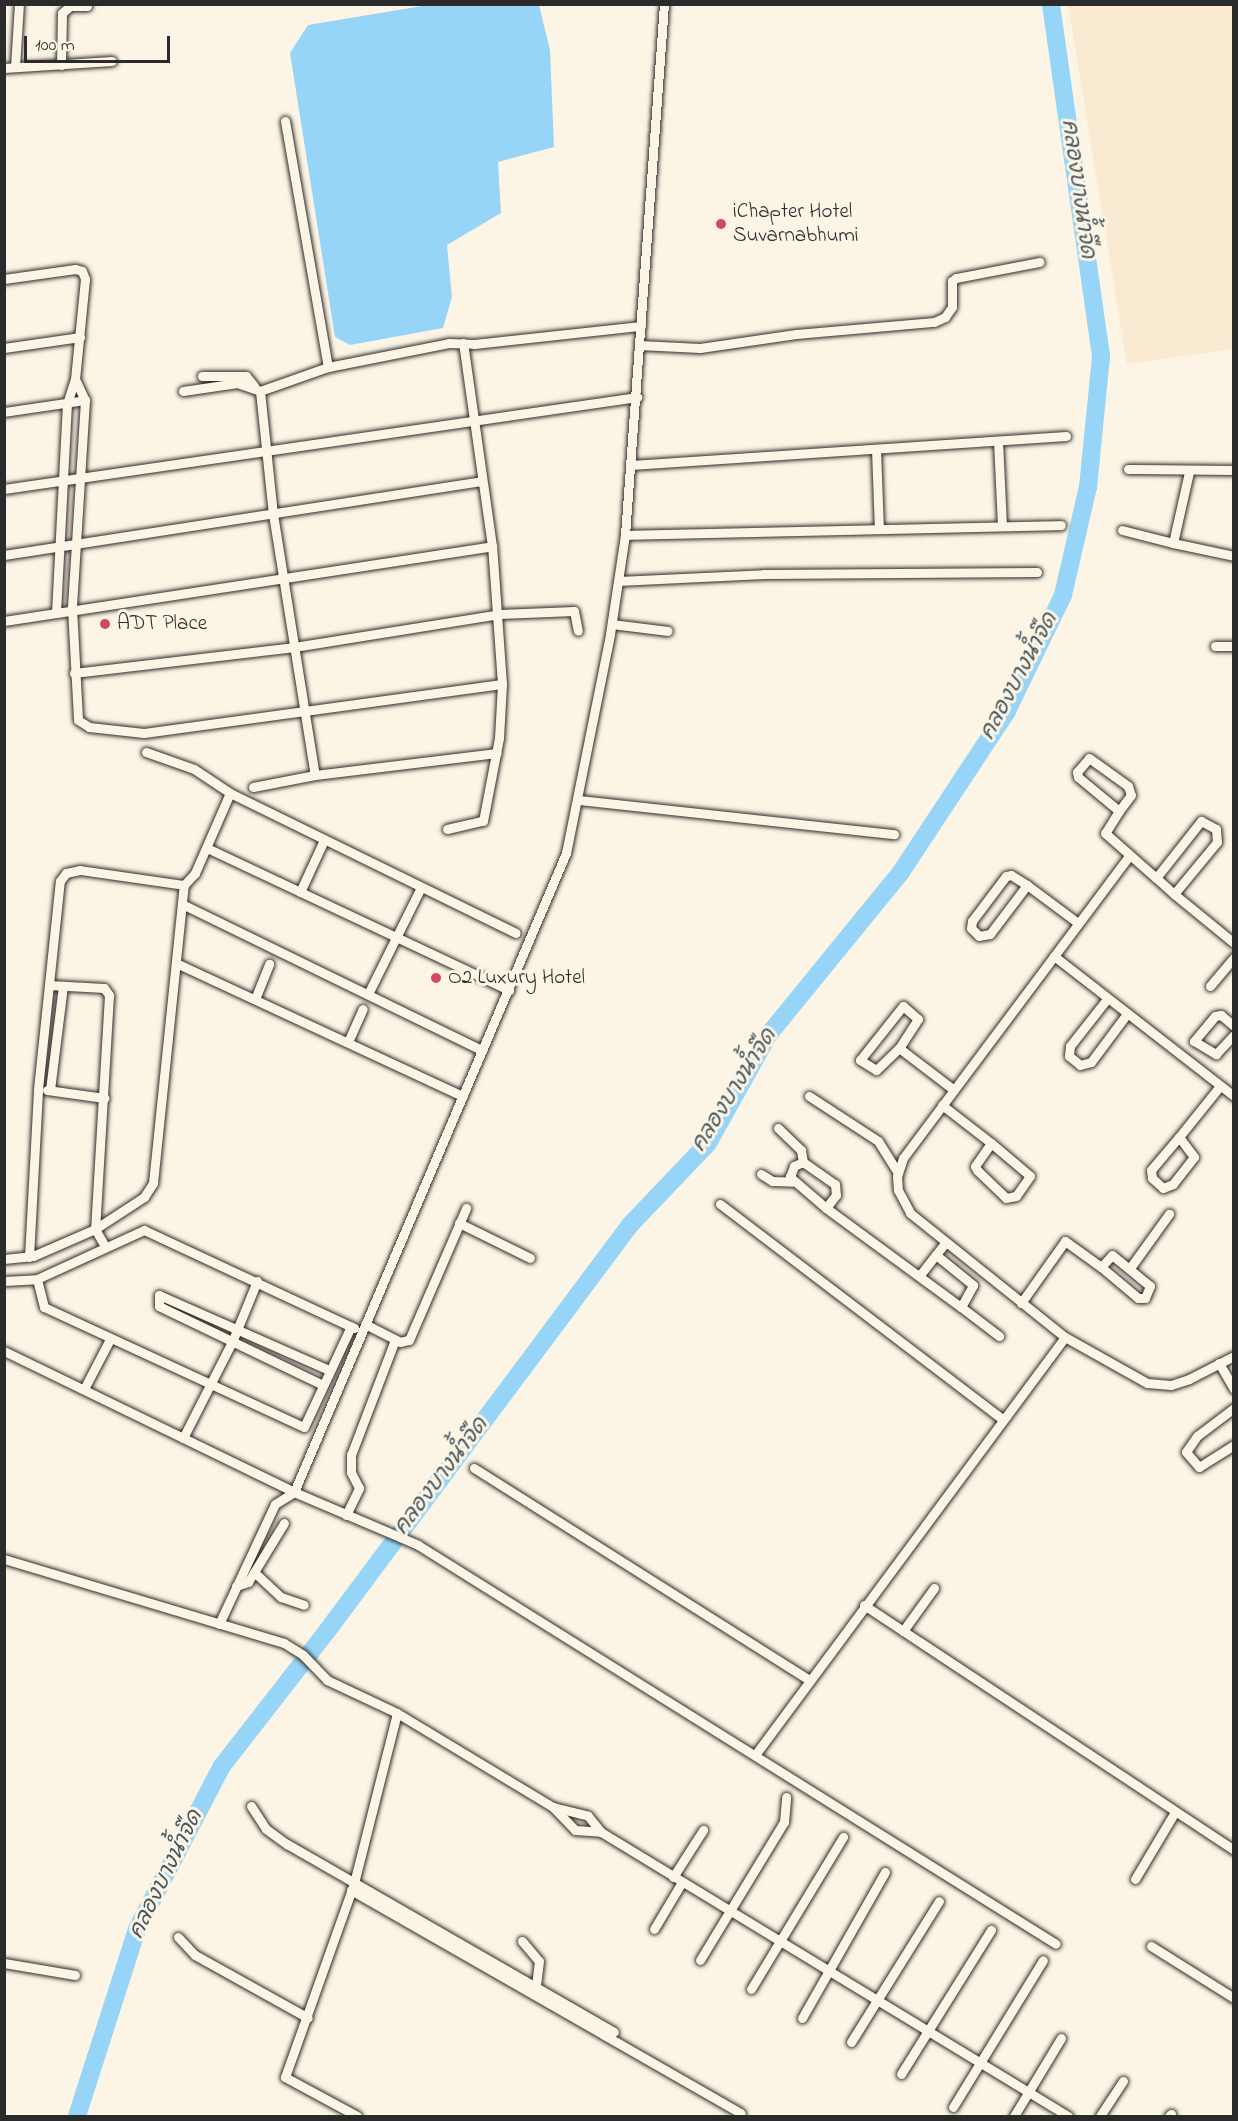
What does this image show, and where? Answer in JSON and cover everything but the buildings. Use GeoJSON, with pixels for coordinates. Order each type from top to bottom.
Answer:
{"type":"FeatureCollection","features":[{"type":"Feature","properties":{"kind":"street"},"geometry":{"type":"LineString","coordinates":[[15,68],[19,4]]}},
{"type":"Feature","properties":{"kind":"street"},"geometry":{"type":"LineString","coordinates":[[219,1624],[278,1501],[293,1493],[462,1096],[551,894],[579,800],[612,624],[625,536],[637,397],[664,4]]}},
{"type":"Feature","properties":{"kind":"street"},"geometry":{"type":"LineString","coordinates":[[61,65],[62,13],[70,6],[87,6]]}},
{"type":"Feature","properties":{"kind":"street"},"geometry":{"type":"LineString","coordinates":[[4,68],[112,61]]}},
{"type":"Feature","properties":{"kind":"street"},"geometry":{"type":"LineString","coordinates":[[285,121],[328,367]]}},
{"type":"Feature","properties":{"kind":"street"},"geometry":{"type":"LineString","coordinates":[[639,345],[700,348],[796,334],[934,322],[945,317],[952,307],[952,281],[956,278],[1039,262]]}},
{"type":"Feature","properties":{"kind":"street"},"geometry":{"type":"LineString","coordinates":[[4,279],[75,269],[82,272],[85,279],[75,379],[67,402],[61,481],[56,611]]}},
{"type":"Feature","properties":{"kind":"street"},"geometry":{"type":"LineString","coordinates":[[183,391],[237,383],[257,388],[328,367],[463,343],[641,326]]}},
{"type":"Feature","properties":{"kind":"street"},"geometry":{"type":"LineString","coordinates":[[4,348],[80,337]]}},
{"type":"Feature","properties":{"kind":"street"},"geometry":{"type":"LineString","coordinates":[[447,829],[483,821],[497,753],[502,684],[499,614],[492,546],[463,343]]}},
{"type":"Feature","properties":{"kind":"street"},"geometry":{"type":"LineString","coordinates":[[202,376],[246,376],[257,388],[273,514],[315,775]]}},
{"type":"Feature","properties":{"kind":"street"},"geometry":{"type":"LineString","coordinates":[[75,379],[85,400],[79,542],[72,608],[78,720],[89,727],[118,732],[144,733],[502,684]]}},
{"type":"Feature","properties":{"kind":"street"},"geometry":{"type":"LineString","coordinates":[[4,489],[637,397]]}},
{"type":"Feature","properties":{"kind":"street"},"geometry":{"type":"LineString","coordinates":[[4,412],[85,400]]}},
{"type":"Feature","properties":{"kind":"street"},"geometry":{"type":"LineString","coordinates":[[631,465],[1066,436]]}},
{"type":"Feature","properties":{"kind":"street"},"geometry":{"type":"LineString","coordinates":[[998,441],[1002,526]]}},
{"type":"Feature","properties":{"kind":"street"},"geometry":{"type":"LineString","coordinates":[[876,449],[879,529]]}},
{"type":"Feature","properties":{"kind":"street"},"geometry":{"type":"LineString","coordinates":[[1128,470],[1189,472],[1233,470]]}},
{"type":"Feature","properties":{"kind":"street"},"geometry":{"type":"LineString","coordinates":[[1173,543],[1189,472]]}},
{"type":"Feature","properties":{"kind":"street"},"geometry":{"type":"LineString","coordinates":[[4,555],[481,481]]}},
{"type":"Feature","properties":{"kind":"street"},"geometry":{"type":"LineString","coordinates":[[625,536],[1061,525]]}},
{"type":"Feature","properties":{"kind":"street"},"geometry":{"type":"LineString","coordinates":[[1122,530],[1233,556]]}},
{"type":"Feature","properties":{"kind":"street"},"geometry":{"type":"LineString","coordinates":[[4,621],[72,608],[492,546]]}},
{"type":"Feature","properties":{"kind":"street"},"geometry":{"type":"LineString","coordinates":[[618,581],[764,574],[1037,572]]}},
{"type":"Feature","properties":{"kind":"street"},"geometry":{"type":"LineString","coordinates":[[74,673],[294,647],[499,614],[574,611],[578,630]]}},
{"type":"Feature","properties":{"kind":"street"},"geometry":{"type":"LineString","coordinates":[[612,624],[668,631]]}},
{"type":"Feature","properties":{"kind":"street"},"geometry":{"type":"LineString","coordinates":[[1215,646],[1233,646]]}},
{"type":"Feature","properties":{"kind":"street"},"geometry":{"type":"LineString","coordinates":[[146,752],[194,769],[230,793],[516,933]]}},
{"type":"Feature","properties":{"kind":"street"},"geometry":{"type":"LineString","coordinates":[[253,787],[315,775],[497,753]]}},
{"type":"Feature","properties":{"kind":"street"},"geometry":{"type":"LineString","coordinates":[[1119,811],[1077,777],[1084,761],[1094,759],[1128,786],[1131,795],[1105,833],[1233,944]]}},
{"type":"Feature","properties":{"kind":"street"},"geometry":{"type":"LineString","coordinates":[[4,1259],[29,1257],[95,1229],[144,1197],[153,1183],[184,885],[195,873],[230,793]]}},
{"type":"Feature","properties":{"kind":"street"},"geometry":{"type":"LineString","coordinates":[[579,800],[894,834]]}},
{"type":"Feature","properties":{"kind":"street"},"geometry":{"type":"LineString","coordinates":[[1156,878],[1200,821],[1211,825],[1218,834],[1217,842],[1174,894]]}},
{"type":"Feature","properties":{"kind":"street"},"geometry":{"type":"LineString","coordinates":[[300,892],[324,840]]}},
{"type":"Feature","properties":{"kind":"street"},"geometry":{"type":"LineString","coordinates":[[207,848],[509,990]]}},
{"type":"Feature","properties":{"kind":"street"},"geometry":{"type":"LineString","coordinates":[[898,1173],[903,1158],[1130,856]]}},
{"type":"Feature","properties":{"kind":"street"},"geometry":{"type":"LineString","coordinates":[[29,1257],[38,1089],[60,881],[66,873],[80,870],[184,885]]}},
{"type":"Feature","properties":{"kind":"street"},"geometry":{"type":"LineString","coordinates":[[1027,885],[990,934],[984,937],[974,932],[972,921],[1006,876],[1011,875],[1027,885],[1078,923]]}},
{"type":"Feature","properties":{"kind":"street"},"geometry":{"type":"LineString","coordinates":[[368,994],[422,887]]}},
{"type":"Feature","properties":{"kind":"street"},"geometry":{"type":"LineString","coordinates":[[182,904],[482,1050]]}},
{"type":"Feature","properties":{"kind":"street"},"geometry":{"type":"LineString","coordinates":[[1054,956],[1126,1015],[1233,1096]]}},
{"type":"Feature","properties":{"kind":"street"},"geometry":{"type":"LineString","coordinates":[[1210,986],[1233,957]]}},
{"type":"Feature","properties":{"kind":"street"},"geometry":{"type":"LineString","coordinates":[[176,963],[462,1096]]}},
{"type":"Feature","properties":{"kind":"street"},"geometry":{"type":"LineString","coordinates":[[255,999],[269,964]]}},
{"type":"Feature","properties":{"kind":"street"},"geometry":{"type":"LineString","coordinates":[[49,985],[108,990],[104,1098],[95,1229],[105,1246]]}},
{"type":"Feature","properties":{"kind":"street"},"geometry":{"type":"LineString","coordinates":[[50,1090],[63,986]]}},
{"type":"Feature","properties":{"kind":"street"},"geometry":{"type":"LineString","coordinates":[[1107,999],[1070,1046],[1069,1056],[1080,1065],[1091,1062],[1126,1015]]}},
{"type":"Feature","properties":{"kind":"street"},"geometry":{"type":"LineString","coordinates":[[903,1006],[918,1019],[899,1048],[876,1070],[860,1060],[903,1006]]}},
{"type":"Feature","properties":{"kind":"street"},"geometry":{"type":"LineString","coordinates":[[348,1042],[363,1009]]}},
{"type":"Feature","properties":{"kind":"street"},"geometry":{"type":"LineString","coordinates":[[1180,1055],[1215,1016],[1221,1015],[1233,1026]]}},
{"type":"Feature","properties":{"kind":"street"},"geometry":{"type":"LineString","coordinates":[[1194,1041],[1216,1054],[1233,1035]]}},
{"type":"Feature","properties":{"kind":"street"},"geometry":{"type":"LineString","coordinates":[[899,1048],[954,1090]]}},
{"type":"Feature","properties":{"kind":"street"},"geometry":{"type":"LineString","coordinates":[[1179,1137],[1194,1157],[1173,1184],[1163,1188],[1152,1178],[1151,1170],[1220,1086]]}},
{"type":"Feature","properties":{"kind":"street"},"geometry":{"type":"LineString","coordinates":[[38,1089],[104,1098]]}},
{"type":"Feature","properties":{"kind":"street"},"geometry":{"type":"LineString","coordinates":[[809,1096],[878,1141],[898,1173],[902,1201],[910,1213],[1065,1337],[1122,1371],[1158,1386],[1189,1379],[1233,1356]]}},
{"type":"Feature","properties":{"kind":"street"},"geometry":{"type":"LineString","coordinates":[[942,1105],[991,1143],[1030,1176],[1025,1188],[1016,1196],[1006,1198],[976,1170],[975,1166],[991,1143]]}},
{"type":"Feature","properties":{"kind":"street"},"geometry":{"type":"LineString","coordinates":[[778,1128],[801,1150],[803,1162],[835,1184],[837,1195],[826,1208]]}},
{"type":"Feature","properties":{"kind":"street"},"geometry":{"type":"LineString","coordinates":[[803,1162],[790,1172],[795,1182],[826,1208],[920,1275],[999,1336]]}},
{"type":"Feature","properties":{"kind":"street"},"geometry":{"type":"LineString","coordinates":[[761,1174],[772,1181],[795,1182]]}},
{"type":"Feature","properties":{"kind":"street"},"geometry":{"type":"LineString","coordinates":[[720,1204],[1002,1419]]}},
{"type":"Feature","properties":{"kind":"street"},"geometry":{"type":"LineString","coordinates":[[4,1281],[37,1279],[144,1230],[351,1326],[364,1328],[395,1340],[409,1340],[466,1208]]}},
{"type":"Feature","properties":{"kind":"street"},"geometry":{"type":"LineString","coordinates":[[1130,1268],[1169,1214]]}},
{"type":"Feature","properties":{"kind":"street"},"geometry":{"type":"LineString","coordinates":[[459,1223],[530,1258]]}},
{"type":"Feature","properties":{"kind":"street"},"geometry":{"type":"LineString","coordinates":[[1021,1303],[1065,1241],[1138,1298],[1145,1298],[1150,1286],[1114,1255],[1101,1267]]}},
{"type":"Feature","properties":{"kind":"street"},"geometry":{"type":"LineString","coordinates":[[920,1275],[945,1243]]}},
{"type":"Feature","properties":{"kind":"street"},"geometry":{"type":"LineString","coordinates":[[936,1255],[973,1285],[961,1307]]}},
{"type":"Feature","properties":{"kind":"street"},"geometry":{"type":"LineString","coordinates":[[37,1279],[44,1307],[304,1427],[351,1326]]}},
{"type":"Feature","properties":{"kind":"street"},"geometry":{"type":"LineString","coordinates":[[183,1438],[238,1330],[257,1281]]}},
{"type":"Feature","properties":{"kind":"street"},"geometry":{"type":"LineString","coordinates":[[323,1385],[159,1306],[159,1295],[329,1370]]}},
{"type":"Feature","properties":{"kind":"street"},"geometry":{"type":"LineString","coordinates":[[754,1755],[1065,1337]]}},
{"type":"Feature","properties":{"kind":"street"},"geometry":{"type":"LineString","coordinates":[[84,1389],[111,1339]]}},
{"type":"Feature","properties":{"kind":"street"},"geometry":{"type":"LineString","coordinates":[[346,1515],[359,1488],[351,1472],[351,1455],[395,1340]]}},
{"type":"Feature","properties":{"kind":"street"},"geometry":{"type":"LineString","coordinates":[[4,1350],[293,1493],[379,1531],[418,1545],[1056,1944]]}},
{"type":"Feature","properties":{"kind":"street"},"geometry":{"type":"LineString","coordinates":[[1219,1363],[1233,1389]]}},
{"type":"Feature","properties":{"kind":"street"},"geometry":{"type":"LineString","coordinates":[[1233,1408],[1197,1436],[1186,1452],[1199,1467],[1233,1445]]}},
{"type":"Feature","properties":{"kind":"street"},"geometry":{"type":"LineString","coordinates":[[474,1468],[809,1680]]}},
{"type":"Feature","properties":{"kind":"street"},"geometry":{"type":"LineString","coordinates":[[236,1586],[245,1585],[284,1523]]}},
{"type":"Feature","properties":{"kind":"street"},"geometry":{"type":"LineString","coordinates":[[4,1559],[284,1643],[303,1655],[319,1672],[356,1696],[397,1713],[553,1807],[575,1830],[601,1832]]}},
{"type":"Feature","properties":{"kind":"street"},"geometry":{"type":"LineString","coordinates":[[254,1572],[281,1597],[304,1605]]}},
{"type":"Feature","properties":{"kind":"street"},"geometry":{"type":"LineString","coordinates":[[903,1631],[934,1588]]}},
{"type":"Feature","properties":{"kind":"street"},"geometry":{"type":"LineString","coordinates":[[864,1605],[1233,1850]]}},
{"type":"Feature","properties":{"kind":"street"},"geometry":{"type":"LineString","coordinates":[[357,2116],[285,2077],[308,2018],[353,1886],[397,1713]]}},
{"type":"Feature","properties":{"kind":"street"},"geometry":{"type":"LineString","coordinates":[[700,1960],[784,1822],[786,1797]]}},
{"type":"Feature","properties":{"kind":"street"},"geometry":{"type":"LineString","coordinates":[[251,1806],[272,1834],[353,1886],[741,2113]]}},
{"type":"Feature","properties":{"kind":"street"},"geometry":{"type":"LineString","coordinates":[[553,1807],[580,1811],[595,1822],[601,1832],[1068,2116]]}},
{"type":"Feature","properties":{"kind":"street"},"geometry":{"type":"LineString","coordinates":[[1135,1879],[1175,1812]]}},
{"type":"Feature","properties":{"kind":"street"},"geometry":{"type":"LineString","coordinates":[[673,1877],[702,1830]]}},
{"type":"Feature","properties":{"kind":"street"},"geometry":{"type":"LineString","coordinates":[[752,1989],[779,1939],[843,1838]]}},
{"type":"Feature","properties":{"kind":"street"},"geometry":{"type":"LineString","coordinates":[[802,2018],[828,1968],[885,1872]]}},
{"type":"Feature","properties":{"kind":"street"},"geometry":{"type":"LineString","coordinates":[[654,1929],[682,1882]]}},
{"type":"Feature","properties":{"kind":"street"},"geometry":{"type":"LineString","coordinates":[[353,1886],[536,1986],[614,2032]]}},
{"type":"Feature","properties":{"kind":"street"},"geometry":{"type":"LineString","coordinates":[[851,2042],[939,1901]]}},
{"type":"Feature","properties":{"kind":"street"},"geometry":{"type":"LineString","coordinates":[[901,2074],[991,1930]]}},
{"type":"Feature","properties":{"kind":"street"},"geometry":{"type":"LineString","coordinates":[[178,1937],[195,1955],[308,2018]]}},
{"type":"Feature","properties":{"kind":"street"},"geometry":{"type":"LineString","coordinates":[[522,1941],[539,1960],[536,1986]]}},
{"type":"Feature","properties":{"kind":"street"},"geometry":{"type":"LineString","coordinates":[[1151,1946],[1233,1998]]}},
{"type":"Feature","properties":{"kind":"street"},"geometry":{"type":"LineString","coordinates":[[953,2107],[1043,1960]]}},
{"type":"Feature","properties":{"kind":"street"},"geometry":{"type":"LineString","coordinates":[[4,1963],[75,1975]]}},
{"type":"Feature","properties":{"kind":"street"},"geometry":{"type":"LineString","coordinates":[[1014,2116],[1061,2038]]}},
{"type":"Feature","properties":{"kind":"street"},"geometry":{"type":"LineString","coordinates":[[1100,2116],[1123,2081]]}},
{"type":"Feature","properties":{"kind":"shaded area"},"geometry":{"type":"Polygon","coordinates":[[[1068,5],[1233,5],[1233,349],[1127,364],[1068,5]]]}},
{"type":"Feature","properties":{"kind":"water"},"geometry":{"type":"Polygon","coordinates":[[[428,5],[539,5],[550,50],[554,147],[498,162],[501,213],[447,245],[452,297],[443,328],[350,345],[335,337],[290,53],[308,25],[428,5]]]}},
{"type":"Feature","properties":{"kind":"waterway","name":"คลองบางน้ำจืด"},"geometry":{"type":"LineString","coordinates":[[77,2116],[137,1929],[222,1766],[327,1631],[630,1225],[708,1143],[769,1034],[901,872],[1007,711],[1063,595],[1088,487],[1101,356],[1051,4]]}},
{"type":"Feature","properties":{"kind":"place","name":"iChapter Hotel Suvarnabhumi"},"geometry":{"type":"Point","coordinates":[721,224]}},
{"type":"Feature","properties":{"kind":"place","name":"ADT Place"},"geometry":{"type":"Point","coordinates":[105,624]}},
{"type":"Feature","properties":{"kind":"place","name":"O2 Luxury Hotel"},"geometry":{"type":"Point","coordinates":[436,978]}}]}
